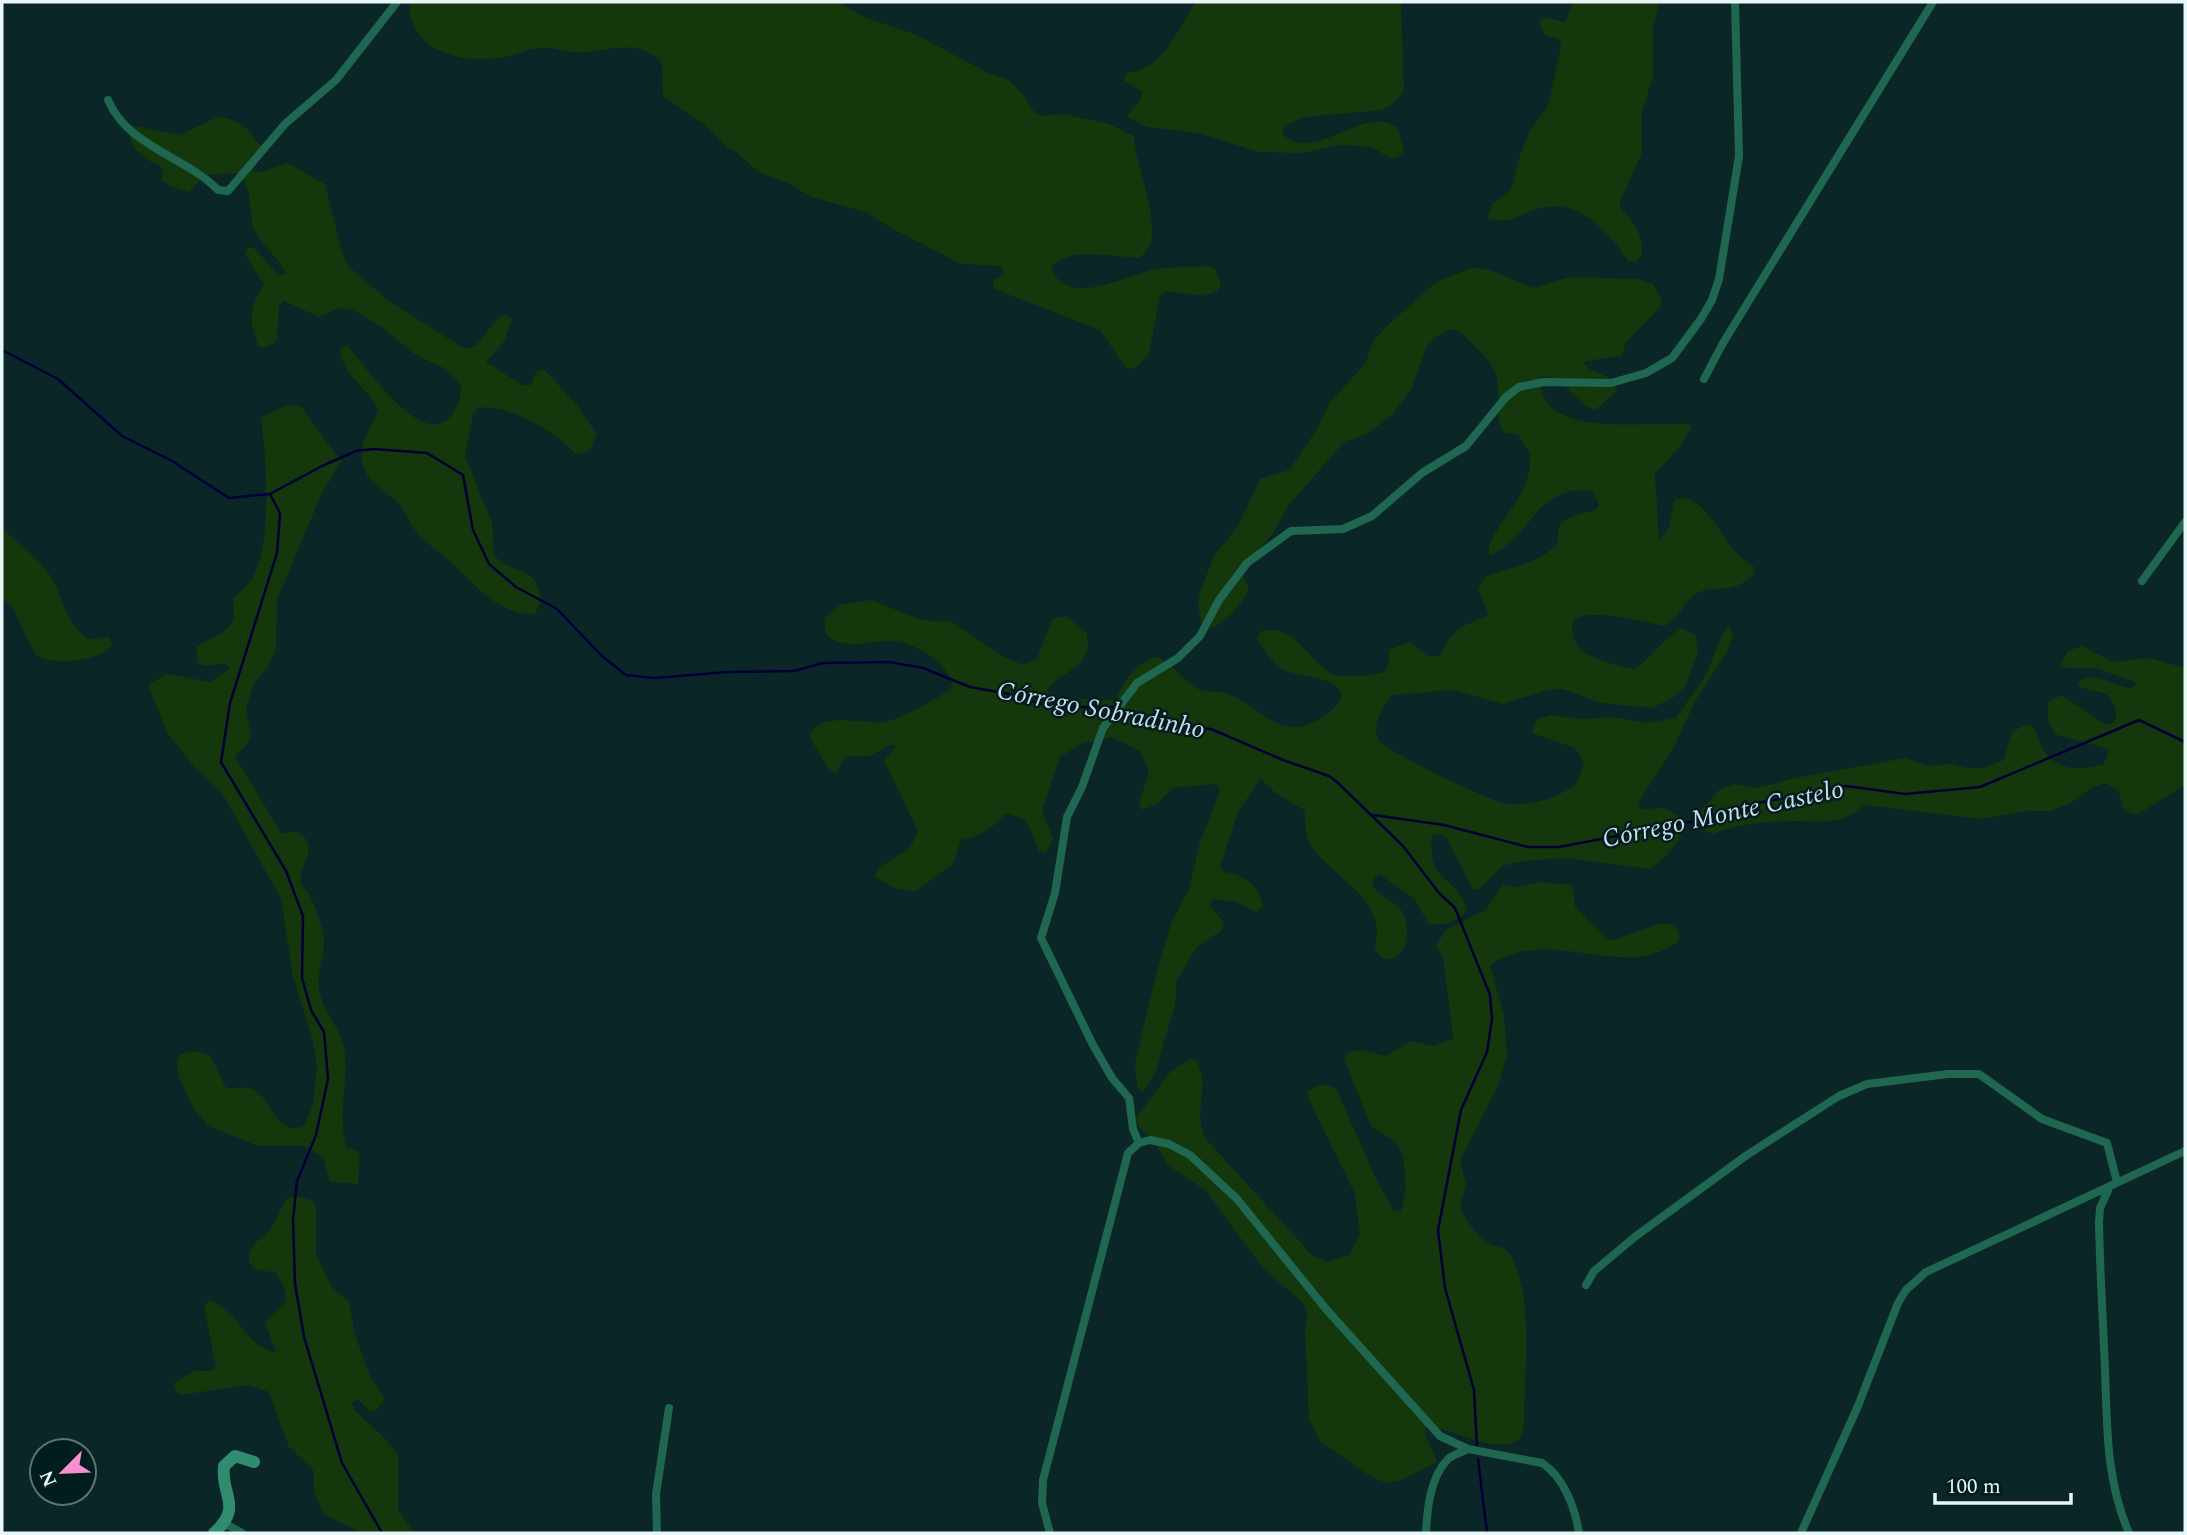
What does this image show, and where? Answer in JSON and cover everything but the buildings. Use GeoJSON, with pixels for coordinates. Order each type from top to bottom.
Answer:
{"type":"FeatureCollection","features":[{"type":"Feature","properties":{"kind":"street"},"geometry":{"type":"LineString","coordinates":[[108,100],[116,118],[144,141],[218,190],[229,191],[285,124],[336,80],[397,2]]}},
{"type":"Feature","properties":{"kind":"street"},"geometry":{"type":"LineString","coordinates":[[1139,1143],[1135,1136],[1130,1102],[1093,1045],[1041,938],[1055,893],[1067,817],[1082,787],[1103,728],[1137,684],[1178,658],[1200,636],[1219,600],[1247,563],[1283,535],[1306,529],[1343,529],[1372,516],[1422,473],[1466,446],[1506,397],[1519,387],[1544,382],[1611,383],[1646,373],[1672,358],[1712,300],[1726,236],[1739,156],[1735,2]]}},
{"type":"Feature","properties":{"kind":"street"},"geometry":{"type":"LineString","coordinates":[[1704,379],[1714,357],[1933,2]]}},
{"type":"Feature","properties":{"kind":"street"},"geometry":{"type":"LineString","coordinates":[[2142,581],[2185,522]]}},
{"type":"Feature","properties":{"kind":"street"},"geometry":{"type":"LineString","coordinates":[[1586,1285],[1594,1271],[1636,1236],[1747,1155],[1839,1096],[1867,1084],[1948,1074],[1979,1074],[2042,1119],[2107,1143],[2114,1184],[2100,1208],[2099,1223],[2107,1434],[2112,1480],[2129,1533]]}},
{"type":"Feature","properties":{"kind":"street"},"geometry":{"type":"LineString","coordinates":[[1050,1533],[1042,1503],[1043,1480],[1114,1201],[1128,1153],[1139,1143],[1161,1141],[1196,1160],[1237,1199],[1326,1309],[1440,1436],[1468,1449],[1545,1465],[1563,1486],[1575,1513],[1579,1533]]}},
{"type":"Feature","properties":{"kind":"street"},"geometry":{"type":"LineString","coordinates":[[1801,1533],[1906,1290],[1926,1272],[2185,1151]]}},
{"type":"Feature","properties":{"kind":"street"},"geometry":{"type":"LineString","coordinates":[[657,1533],[656,1494],[669,1408]]}},
{"type":"Feature","properties":{"kind":"street"},"geometry":{"type":"LineString","coordinates":[[1426,1533],[1427,1512],[1435,1482],[1448,1459],[1468,1449]]}},
{"type":"Feature","properties":{"kind":"street"},"geometry":{"type":"LineString","coordinates":[[214,1533],[224,1523],[231,1502],[225,1466],[235,1456],[254,1462]]}},
{"type":"Feature","properties":{"kind":"street"},"geometry":{"type":"LineString","coordinates":[[224,1523],[242,1533]]}},
{"type":"Feature","properties":{"kind":"green space"},"geometry":{"type":"Polygon","coordinates":[[[410,2],[839,2],[864,17],[917,35],[986,72],[1009,80],[1022,93],[1035,113],[1042,116],[1064,114],[1109,124],[1134,136],[1152,220],[1152,236],[1148,249],[1138,258],[1092,254],[1068,257],[1051,268],[1059,280],[1069,286],[1097,287],[1159,269],[1207,266],[1215,268],[1221,284],[1218,291],[1203,296],[1167,291],[1160,296],[1149,354],[1134,369],[1126,368],[1100,330],[994,289],[993,281],[1005,273],[1000,266],[961,264],[866,212],[811,197],[788,183],[760,173],[728,148],[704,124],[665,98],[662,89],[662,67],[657,58],[648,52],[627,47],[583,52],[545,48],[493,59],[454,56],[441,52],[421,37],[411,18],[410,2]]]}},
{"type":"Feature","properties":{"kind":"green space"},"geometry":{"type":"Polygon","coordinates":[[[1195,2],[1401,2],[1404,90],[1395,102],[1382,110],[1305,117],[1284,126],[1282,133],[1294,141],[1308,143],[1354,127],[1384,122],[1398,128],[1405,154],[1391,159],[1372,147],[1340,145],[1302,153],[1259,152],[1198,133],[1147,127],[1127,116],[1141,99],[1142,92],[1123,80],[1126,73],[1138,71],[1159,57],[1195,2]]]}},
{"type":"Feature","properties":{"kind":"green space"},"geometry":{"type":"Polygon","coordinates":[[[1573,2],[1659,3],[1653,29],[1653,75],[1642,113],[1642,152],[1620,202],[1621,209],[1634,225],[1642,243],[1641,257],[1635,263],[1628,261],[1604,230],[1583,214],[1571,209],[1545,207],[1510,220],[1487,218],[1493,203],[1511,190],[1530,130],[1548,106],[1561,46],[1559,39],[1545,36],[1539,23],[1544,17],[1565,22],[1573,2]]]}},
{"type":"Feature","properties":{"kind":"green space"},"geometry":{"type":"Polygon","coordinates":[[[218,117],[240,124],[256,140],[264,153],[254,164],[253,171],[260,172],[288,163],[325,184],[342,253],[348,266],[389,301],[465,349],[477,344],[499,318],[505,315],[512,318],[505,340],[486,362],[524,386],[531,385],[536,372],[544,369],[576,404],[597,434],[589,451],[576,454],[544,428],[517,415],[490,408],[478,408],[473,413],[465,456],[492,523],[494,555],[501,562],[534,580],[541,601],[535,614],[509,609],[487,597],[419,534],[401,506],[369,477],[363,464],[362,449],[378,410],[345,366],[340,348],[348,346],[394,400],[423,422],[436,424],[448,419],[460,398],[459,382],[442,367],[414,354],[382,327],[355,311],[340,308],[319,317],[284,301],[279,306],[277,341],[265,348],[258,346],[252,314],[255,301],[264,285],[245,254],[248,247],[255,249],[279,275],[286,274],[254,229],[250,199],[242,178],[236,173],[205,175],[189,192],[167,185],[161,180],[163,172],[160,165],[148,160],[138,151],[129,134],[128,127],[135,126],[179,135],[218,117]]]}},
{"type":"Feature","properties":{"kind":"green space"},"geometry":{"type":"Polygon","coordinates":[[[1472,268],[1488,269],[1533,288],[1569,277],[1639,279],[1653,284],[1661,298],[1661,306],[1626,342],[1622,355],[1583,362],[1587,367],[1612,380],[1617,391],[1595,410],[1556,379],[1540,377],[1545,398],[1558,412],[1577,420],[1601,424],[1693,425],[1682,444],[1655,474],[1659,541],[1669,528],[1674,500],[1693,501],[1708,515],[1735,552],[1754,567],[1754,574],[1737,586],[1710,589],[1696,594],[1674,619],[1664,626],[1604,615],[1573,620],[1574,637],[1582,651],[1631,668],[1639,666],[1681,628],[1695,635],[1698,652],[1686,685],[1674,697],[1652,708],[1601,703],[1562,689],[1548,690],[1503,704],[1454,690],[1392,695],[1377,721],[1378,739],[1417,764],[1497,801],[1516,804],[1544,800],[1577,783],[1584,762],[1575,748],[1532,733],[1537,719],[1552,715],[1584,719],[1614,717],[1645,723],[1676,718],[1707,673],[1721,637],[1729,626],[1733,633],[1728,651],[1695,701],[1674,747],[1638,803],[1642,809],[1665,808],[1684,820],[1681,834],[1667,855],[1649,869],[1567,858],[1522,861],[1502,866],[1480,889],[1473,890],[1446,837],[1432,835],[1432,851],[1437,871],[1462,897],[1467,909],[1451,922],[1429,924],[1414,899],[1379,874],[1373,879],[1373,886],[1403,913],[1407,932],[1402,952],[1391,959],[1383,959],[1374,948],[1377,931],[1374,917],[1357,892],[1309,843],[1304,810],[1277,794],[1260,779],[1238,812],[1220,866],[1224,872],[1238,875],[1250,882],[1255,887],[1263,907],[1256,912],[1236,902],[1214,899],[1209,905],[1224,922],[1222,930],[1197,947],[1177,980],[1175,1004],[1155,1074],[1142,1093],[1137,1087],[1135,1063],[1153,987],[1171,923],[1189,889],[1200,842],[1220,791],[1216,784],[1173,788],[1157,804],[1142,810],[1139,803],[1149,772],[1140,751],[1111,737],[1081,744],[1060,757],[1042,811],[1053,839],[1046,852],[1039,851],[1026,820],[1006,813],[986,831],[961,840],[953,864],[916,891],[896,889],[875,877],[877,870],[908,848],[916,837],[917,829],[884,761],[897,745],[890,745],[870,756],[848,756],[842,761],[836,774],[829,770],[809,736],[822,723],[832,721],[892,720],[931,701],[953,686],[950,677],[938,662],[921,650],[894,641],[857,644],[839,642],[831,639],[825,632],[824,618],[840,605],[871,600],[922,620],[952,622],[1002,656],[1023,665],[1037,659],[1052,619],[1066,616],[1086,632],[1088,644],[1081,662],[1047,691],[1052,698],[1117,700],[1132,673],[1157,657],[1196,688],[1228,694],[1271,720],[1293,727],[1321,718],[1331,711],[1342,695],[1332,683],[1289,672],[1278,666],[1257,639],[1260,632],[1271,630],[1291,637],[1323,668],[1336,675],[1382,673],[1388,666],[1388,650],[1410,642],[1428,656],[1440,656],[1450,637],[1461,627],[1489,615],[1478,589],[1485,577],[1523,564],[1549,551],[1557,544],[1558,529],[1562,523],[1596,510],[1599,504],[1591,490],[1571,491],[1556,497],[1544,505],[1516,537],[1489,556],[1494,535],[1525,484],[1530,454],[1518,434],[1504,433],[1500,427],[1498,386],[1493,368],[1466,337],[1452,329],[1427,346],[1411,390],[1392,415],[1367,434],[1344,442],[1289,505],[1273,533],[1244,568],[1243,575],[1249,590],[1236,609],[1224,621],[1203,630],[1198,607],[1200,592],[1214,556],[1238,526],[1260,479],[1289,470],[1316,431],[1330,402],[1365,364],[1373,341],[1386,327],[1436,282],[1472,268]]]}},
{"type":"Feature","properties":{"kind":"green space"},"geometry":{"type":"Polygon","coordinates":[[[288,405],[301,406],[341,462],[321,495],[277,600],[276,649],[270,664],[253,685],[246,709],[251,735],[249,742],[235,757],[282,834],[296,831],[308,843],[309,850],[300,877],[321,924],[324,949],[319,988],[344,1046],[344,1138],[347,1149],[354,1149],[360,1154],[358,1184],[330,1182],[323,1157],[303,1146],[258,1146],[208,1126],[193,1107],[178,1076],[177,1060],[181,1054],[195,1051],[210,1055],[226,1088],[243,1087],[254,1090],[287,1126],[304,1126],[313,1105],[317,1065],[311,1034],[293,977],[281,899],[222,793],[193,765],[168,734],[148,685],[167,674],[210,682],[229,669],[226,663],[205,666],[198,663],[196,647],[223,632],[234,620],[233,598],[249,583],[257,568],[262,549],[266,503],[261,417],[288,405]]]}},
{"type":"Feature","properties":{"kind":"green space"},"geometry":{"type":"Polygon","coordinates":[[[2,529],[46,569],[68,615],[79,631],[88,639],[109,637],[112,644],[106,650],[87,659],[75,661],[52,660],[35,654],[12,607],[2,598],[2,529]]]}},
{"type":"Feature","properties":{"kind":"green space"},"geometry":{"type":"Polygon","coordinates":[[[2082,646],[2113,662],[2150,658],[2185,668],[2185,785],[2137,815],[2124,811],[2118,790],[2105,783],[2091,788],[2071,803],[2050,811],[2027,811],[1981,819],[1864,805],[1848,817],[1830,821],[1752,824],[1732,827],[1714,834],[1707,832],[1697,815],[1719,790],[1734,784],[1757,788],[1795,778],[1905,758],[1928,766],[1952,764],[1983,768],[2004,760],[2012,732],[2025,725],[2032,726],[2047,755],[2060,765],[2081,768],[2104,764],[2109,749],[2057,735],[2048,720],[2049,701],[2062,695],[2106,725],[2114,723],[2117,717],[2110,697],[2102,692],[2082,688],[2077,683],[2089,677],[2133,688],[2136,682],[2095,668],[2066,668],[2060,664],[2068,651],[2082,646]]]}},
{"type":"Feature","properties":{"kind":"green space"},"geometry":{"type":"Polygon","coordinates":[[[1538,882],[1573,885],[1575,907],[1609,940],[1662,924],[1671,925],[1677,930],[1679,941],[1657,953],[1634,957],[1538,950],[1514,954],[1490,965],[1504,1016],[1507,1055],[1498,1086],[1460,1161],[1466,1185],[1460,1207],[1485,1241],[1507,1250],[1517,1270],[1525,1312],[1524,1424],[1521,1438],[1500,1445],[1426,1427],[1425,1434],[1437,1462],[1401,1480],[1387,1483],[1373,1478],[1321,1442],[1309,1420],[1305,1331],[1307,1317],[1304,1304],[1263,1268],[1205,1190],[1169,1166],[1153,1140],[1138,1126],[1136,1118],[1171,1071],[1190,1059],[1196,1060],[1202,1080],[1200,1116],[1205,1138],[1313,1256],[1327,1262],[1349,1255],[1360,1234],[1355,1194],[1308,1098],[1308,1091],[1321,1084],[1336,1088],[1375,1177],[1394,1211],[1401,1211],[1406,1188],[1403,1157],[1397,1143],[1371,1126],[1344,1059],[1347,1053],[1362,1050],[1386,1056],[1411,1041],[1433,1046],[1453,1038],[1443,958],[1436,945],[1446,930],[1485,910],[1503,885],[1516,887],[1538,882]]]}},
{"type":"Feature","properties":{"kind":"green space"},"geometry":{"type":"Polygon","coordinates":[[[296,1196],[311,1200],[316,1205],[316,1254],[332,1287],[349,1302],[355,1334],[369,1374],[385,1399],[375,1412],[368,1410],[358,1399],[351,1403],[398,1456],[398,1510],[413,1531],[426,1533],[362,1533],[323,1514],[314,1492],[314,1471],[289,1447],[269,1392],[248,1385],[180,1395],[175,1390],[174,1383],[194,1371],[210,1371],[216,1367],[204,1306],[209,1300],[227,1311],[258,1344],[276,1352],[265,1322],[286,1301],[284,1287],[276,1273],[255,1269],[249,1262],[249,1255],[254,1245],[273,1225],[287,1198],[296,1196]]]}},
{"type":"Feature","properties":{"kind":"waterway","name":"Córrego Sobradinho"},"geometry":{"type":"LineString","coordinates":[[2,350],[58,379],[122,436],[172,461],[229,498],[270,494],[356,451],[374,449],[427,453],[463,475],[473,530],[489,564],[516,587],[557,609],[602,656],[626,675],[654,678],[727,672],[794,671],[823,663],[889,662],[923,668],[970,687],[1020,696],[1037,703],[1060,707],[1112,707],[1164,725],[1211,729],[1283,760],[1329,776],[1403,846],[1439,893],[1455,908],[1490,995],[1492,1019],[1487,1052],[1461,1110],[1438,1230],[1445,1288],[1474,1390],[1477,1447]]}},
{"type":"Feature","properties":{"kind":"waterway"},"geometry":{"type":"LineString","coordinates":[[270,494],[280,513],[277,553],[230,703],[221,762],[286,871],[303,916],[302,978],[311,1010],[324,1032],[328,1079],[316,1135],[297,1181],[293,1220],[295,1284],[304,1337],[342,1463],[382,1533]]}},
{"type":"Feature","properties":{"kind":"waterway","name":"Córrego Monte Castelo"},"geometry":{"type":"LineString","coordinates":[[1373,815],[1444,825],[1528,847],[1559,847],[1701,820],[1752,804],[1846,786],[1905,794],[1980,787],[2139,720],[2185,742]]}},
{"type":"Feature","properties":{"kind":"waterway","name":"Córrego Sobradinho"},"geometry":{"type":"LineString","coordinates":[[1478,1459],[1487,1533]]}}]}
